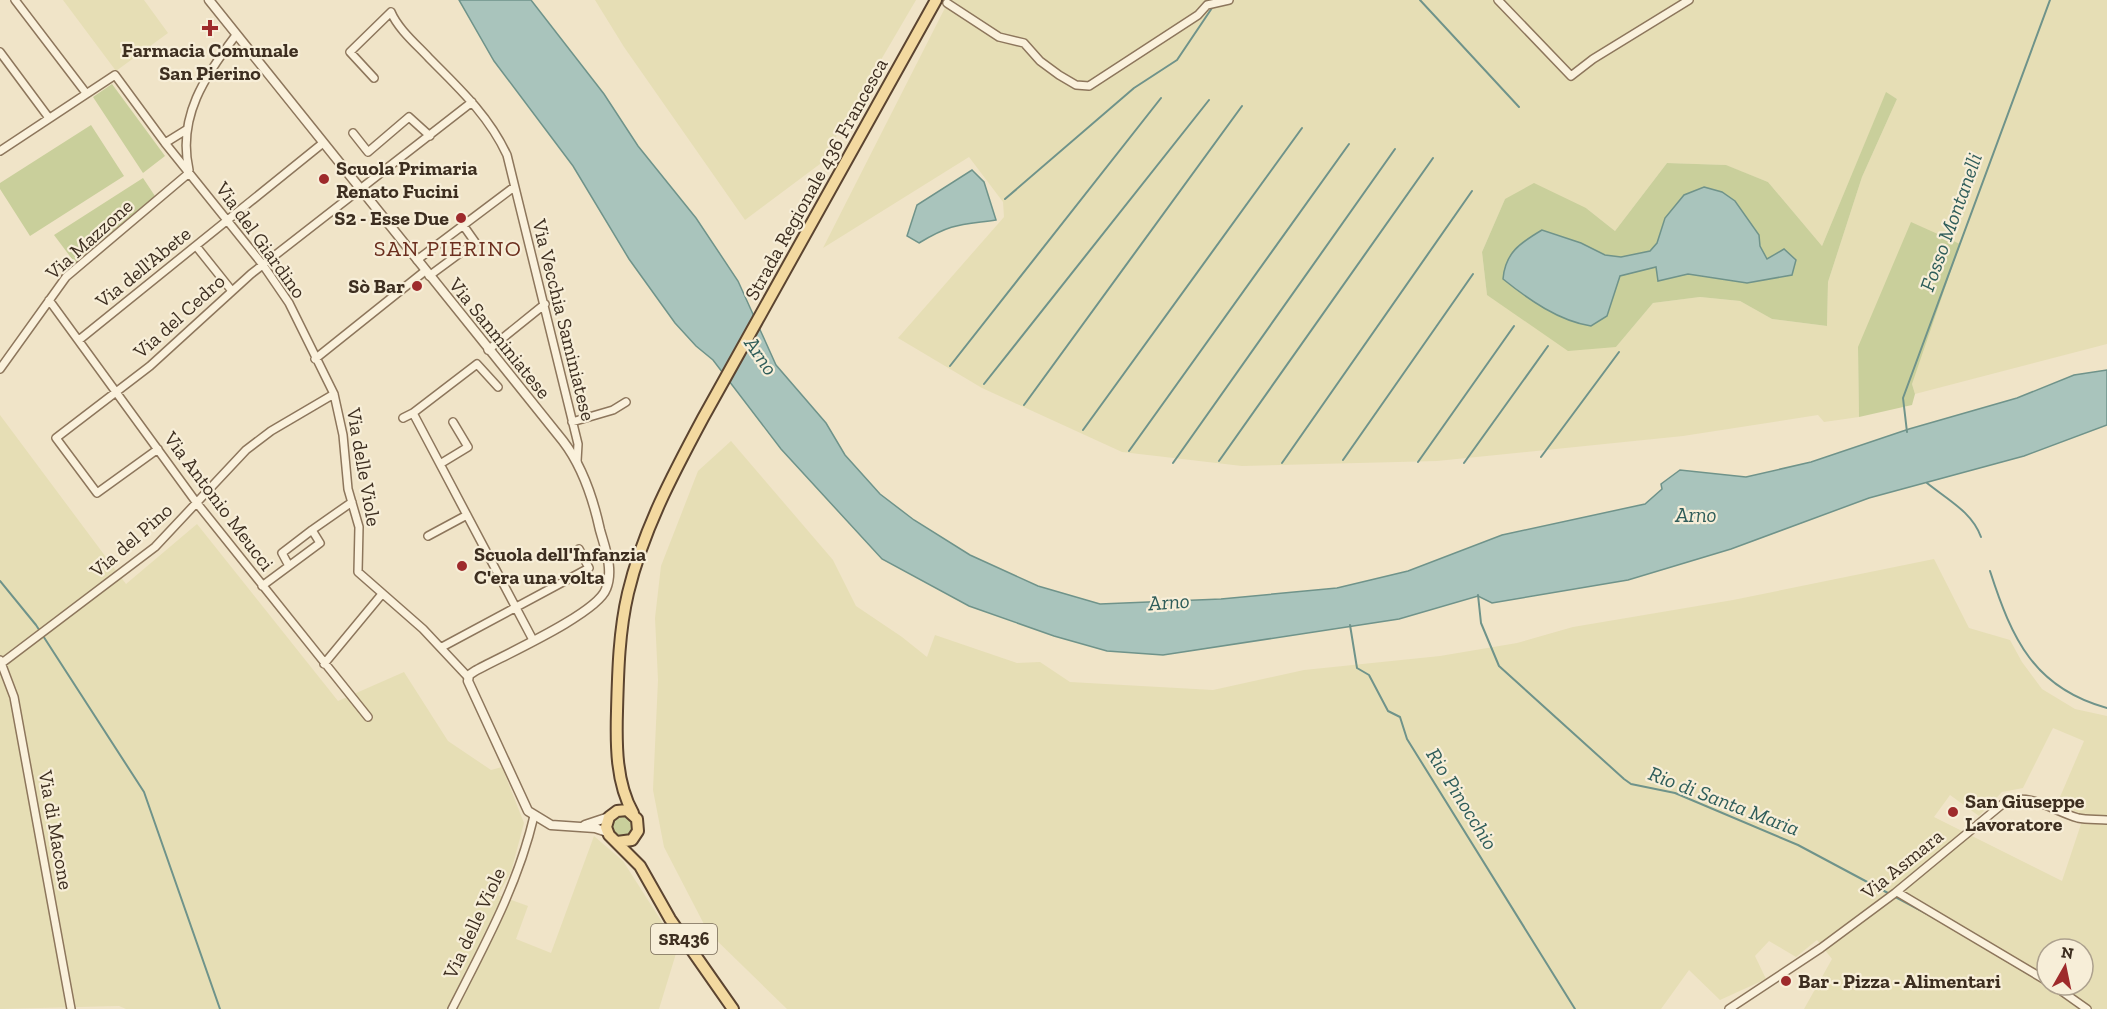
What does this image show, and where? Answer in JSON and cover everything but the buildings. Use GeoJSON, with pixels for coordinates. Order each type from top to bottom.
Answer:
{"type":"FeatureCollection","features":[{"type":"Feature","properties":{"kind":"main road","name":"Strada Regionale 436 Francesca"},"geometry":{"type":"LineString","coordinates":[[733,1009],[670,919],[640,866],[607,832],[610,815],[617,805],[621,784],[617,719],[621,647],[633,576],[669,482],[819,209],[942,1]]}},
{"type":"Feature","properties":{"kind":"main road","name":"Strada Regionale 436 Francesca"},"geometry":{"type":"LineString","coordinates":[[621,784],[639,823],[636,846],[640,866]]}},
{"type":"Feature","properties":{"kind":"main road"},"geometry":{"type":"LineString","coordinates":[[610,815],[621,810],[633,813]]}},
{"type":"Feature","properties":{"kind":"main road"},"geometry":{"type":"LineString","coordinates":[[617,842],[628,842],[637,834]]}},
{"type":"Feature","properties":{"kind":"street"},"geometry":{"type":"LineString","coordinates":[[0,151],[86,93],[15,0]]}},
{"type":"Feature","properties":{"kind":"street","name":"Via Sanminiatese"},"geometry":{"type":"LineString","coordinates":[[209,0],[577,461],[594,502],[609,578],[602,597],[594,606],[533,640]]}},
{"type":"Feature","properties":{"kind":"street"},"geometry":{"type":"LineString","coordinates":[[942,1],[999,37],[1024,43],[1040,61],[1076,85],[1089,86],[1216,2],[1229,0]]}},
{"type":"Feature","properties":{"kind":"street"},"geometry":{"type":"LineString","coordinates":[[1498,0],[1571,76],[1613,46],[1689,0]]}},
{"type":"Feature","properties":{"kind":"street","name":"Via Vecchia Saminiatese"},"geometry":{"type":"LineString","coordinates":[[374,78],[350,52],[392,12],[394,18],[418,46],[472,102],[497,133],[507,155],[545,304],[578,444],[577,461]]}},
{"type":"Feature","properties":{"kind":"street","name":"Via del Giardino"},"geometry":{"type":"LineString","coordinates":[[189,173],[186,130],[205,76],[236,35]]}},
{"type":"Feature","properties":{"kind":"street"},"geometry":{"type":"LineString","coordinates":[[0,52],[49,118]]}},
{"type":"Feature","properties":{"kind":"street","name":"Via del Giardino"},"geometry":{"type":"LineString","coordinates":[[86,93],[115,75],[165,143],[263,265],[289,303],[334,394]]}},
{"type":"Feature","properties":{"kind":"street","name":"Via del Cedro"},"geometry":{"type":"LineString","coordinates":[[158,449],[97,493],[56,438],[150,366],[263,265],[472,102]]}},
{"type":"Feature","properties":{"kind":"street"},"geometry":{"type":"LineString","coordinates":[[353,133],[368,152],[409,117],[430,136]]}},
{"type":"Feature","properties":{"kind":"street"},"geometry":{"type":"LineString","coordinates":[[165,143],[186,130]]}},
{"type":"Feature","properties":{"kind":"street","name":"Via dell'Abete"},"geometry":{"type":"LineString","coordinates":[[79,340],[323,143]]}},
{"type":"Feature","properties":{"kind":"street","name":"Via Mazzone"},"geometry":{"type":"LineString","coordinates":[[1,365],[75,269],[189,173]]}},
{"type":"Feature","properties":{"kind":"street"},"geometry":{"type":"LineString","coordinates":[[417,260],[514,187]]}},
{"type":"Feature","properties":{"kind":"street"},"geometry":{"type":"LineString","coordinates":[[315,359],[427,274],[475,242],[464,225]]}},
{"type":"Feature","properties":{"kind":"street"},"geometry":{"type":"LineString","coordinates":[[195,246],[232,291]]}},
{"type":"Feature","properties":{"kind":"street","name":"Via Antonio Meucci"},"geometry":{"type":"LineString","coordinates":[[49,300],[196,502],[368,717]]}},
{"type":"Feature","properties":{"kind":"street"},"geometry":{"type":"LineString","coordinates":[[488,350],[545,304]]}},
{"type":"Feature","properties":{"kind":"street"},"geometry":{"type":"LineString","coordinates":[[403,418],[413,413],[477,364],[498,387]]}},
{"type":"Feature","properties":{"kind":"street","name":"Via del Pino"},"geometry":{"type":"LineString","coordinates":[[1,661],[155,547],[246,450],[272,431],[334,394]]}},
{"type":"Feature","properties":{"kind":"street","name":"Via delle Viole"},"geometry":{"type":"LineString","coordinates":[[334,394],[341,423],[346,478],[359,528],[358,572],[442,647],[468,677],[469,685],[523,803],[534,816],[527,844],[505,905],[452,1009]]}},
{"type":"Feature","properties":{"kind":"street"},"geometry":{"type":"LineString","coordinates":[[572,422],[613,410],[626,402]]}},
{"type":"Feature","properties":{"kind":"street"},"geometry":{"type":"LineString","coordinates":[[413,413],[533,640],[472,672],[468,677]]}},
{"type":"Feature","properties":{"kind":"street"},"geometry":{"type":"LineString","coordinates":[[440,464],[468,447],[453,422]]}},
{"type":"Feature","properties":{"kind":"street"},"geometry":{"type":"LineString","coordinates":[[289,566],[282,553],[352,502]]}},
{"type":"Feature","properties":{"kind":"street"},"geometry":{"type":"LineString","coordinates":[[428,536],[467,515]]}},
{"type":"Feature","properties":{"kind":"street"},"geometry":{"type":"LineString","coordinates":[[262,586],[320,543],[312,530]]}},
{"type":"Feature","properties":{"kind":"street"},"geometry":{"type":"LineString","coordinates":[[442,647],[589,568],[579,549]]}},
{"type":"Feature","properties":{"kind":"street"},"geometry":{"type":"LineString","coordinates":[[324,664],[382,594]]}},
{"type":"Feature","properties":{"kind":"street","name":"Via di Macone"},"geometry":{"type":"LineString","coordinates":[[1,661],[14,697],[24,746],[70,1009]]}},
{"type":"Feature","properties":{"kind":"street","name":"Via Asmara"},"geometry":{"type":"LineString","coordinates":[[1729,1009],[1894,894],[1984,818],[2012,800],[2030,798],[2080,819],[2107,820]]}},
{"type":"Feature","properties":{"kind":"street"},"geometry":{"type":"LineString","coordinates":[[578,826],[610,815]]}},
{"type":"Feature","properties":{"kind":"street"},"geometry":{"type":"LineString","coordinates":[[534,816],[551,825],[578,826],[607,832]]}},
{"type":"Feature","properties":{"kind":"street"},"geometry":{"type":"LineString","coordinates":[[1894,894],[2035,974]]}},
{"type":"Feature","properties":{"kind":"street"},"geometry":{"type":"LineString","coordinates":[[2070,997],[2087,1009]]}},
{"type":"Feature","properties":{"kind":"shaded area"},"geometry":{"type":"Polygon","coordinates":[[[63,0],[144,0],[168,33],[116,71],[63,0]]]}},
{"type":"Feature","properties":{"kind":"shaded area"},"geometry":{"type":"Polygon","coordinates":[[[595,0],[916,0],[820,164],[745,220],[624,47],[595,0]]]}},
{"type":"Feature","properties":{"kind":"shaded area"},"geometry":{"type":"Polygon","coordinates":[[[949,0],[2107,0],[2107,344],[1915,394],[1912,384],[1858,347],[1859,417],[1824,422],[1818,415],[1683,436],[1437,461],[1242,466],[1122,452],[982,388],[898,338],[1004,217],[1003,202],[969,157],[823,248],[949,0]],[[1886,93],[1822,246],[1768,182],[1725,165],[1667,163],[1615,231],[1586,208],[1505,199],[1482,252],[1487,295],[1616,347],[1653,303],[1700,297],[1740,301],[1772,319],[1827,326],[1828,282],[1862,177],[1897,99],[1886,93]]]}},
{"type":"Feature","properties":{"kind":"shaded area"},"geometry":{"type":"Polygon","coordinates":[[[0,415],[126,584],[197,524],[338,701],[404,672],[448,741],[491,770],[502,767],[524,823],[511,872],[498,895],[528,906],[516,939],[551,953],[594,836],[623,861],[678,947],[659,1009],[126,1009],[119,1006],[0,1009],[0,415]]]}},
{"type":"Feature","properties":{"kind":"shaded area"},"geometry":{"type":"Polygon","coordinates":[[[731,441],[833,560],[856,606],[927,657],[935,635],[1017,663],[1040,662],[1070,682],[1213,690],[1304,670],[1440,656],[1517,643],[1573,627],[1733,600],[1934,559],[1969,628],[2010,640],[2022,662],[2042,689],[2075,709],[2107,716],[2107,1009],[1804,1009],[1832,959],[1817,940],[1796,957],[1769,941],[1755,956],[1766,979],[1720,1000],[1689,970],[1661,1009],[787,1009],[708,932],[664,847],[653,790],[658,680],[655,618],[661,566],[698,471],[731,441]],[[2053,728],[2023,788],[2002,792],[1979,816],[1950,795],[1934,817],[2062,881],[2084,815],[2057,804],[2084,741],[2053,728]]]}},
{"type":"Feature","properties":{"kind":"green space"},"geometry":{"type":"Polygon","coordinates":[[[112,84],[165,156],[143,173],[93,97],[112,84]]]}},
{"type":"Feature","properties":{"kind":"green space"},"geometry":{"type":"Polygon","coordinates":[[[1886,92],[1897,99],[1862,177],[1828,282],[1827,326],[1772,319],[1740,301],[1700,297],[1653,303],[1616,347],[1568,351],[1487,295],[1482,252],[1505,199],[1534,183],[1586,208],[1615,231],[1667,163],[1726,165],[1768,182],[1822,246],[1886,92]]]}},
{"type":"Feature","properties":{"kind":"green space"},"geometry":{"type":"Polygon","coordinates":[[[91,125],[124,176],[30,236],[0,189],[0,183],[91,125]]]}},
{"type":"Feature","properties":{"kind":"green space"},"geometry":{"type":"Polygon","coordinates":[[[143,178],[155,196],[75,263],[54,235],[143,178]]]}},
{"type":"Feature","properties":{"kind":"green space"},"geometry":{"type":"Polygon","coordinates":[[[1911,222],[1960,244],[1912,384],[1915,394],[1912,405],[1859,417],[1858,347],[1911,222]]]}},
{"type":"Feature","properties":{"kind":"green space"},"geometry":{"type":"Polygon","coordinates":[[[619,815],[626,815],[635,825],[628,839],[614,836],[610,824],[619,815]]]}},
{"type":"Feature","properties":{"kind":"water","name":"Arno"},"geometry":{"type":"Polygon","coordinates":[[[459,0],[531,0],[604,94],[638,146],[696,218],[738,281],[776,365],[826,423],[845,455],[880,494],[914,520],[970,555],[1038,586],[1100,604],[1221,599],[1337,588],[1408,571],[1502,535],[1645,504],[1662,489],[1661,484],[1680,470],[1746,477],[1811,462],[1909,429],[2017,398],[2074,375],[2107,370],[2107,425],[2024,456],[1869,498],[1731,549],[1628,580],[1492,603],[1478,596],[1399,619],[1163,655],[1107,651],[1054,636],[969,606],[882,559],[781,449],[713,360],[696,346],[675,323],[629,259],[573,166],[494,61],[459,0]]]}},
{"type":"Feature","properties":{"kind":"water"},"geometry":{"type":"Polygon","coordinates":[[[972,170],[984,182],[996,220],[948,228],[919,243],[907,236],[917,205],[972,170]]]}},
{"type":"Feature","properties":{"kind":"water"},"geometry":{"type":"Polygon","coordinates":[[[1704,187],[1722,192],[1735,201],[1759,235],[1760,246],[1767,259],[1784,249],[1796,260],[1792,275],[1747,283],[1688,274],[1658,281],[1656,267],[1620,276],[1607,316],[1591,326],[1567,320],[1523,294],[1503,279],[1510,255],[1527,239],[1542,230],[1581,243],[1605,255],[1621,257],[1650,251],[1657,243],[1665,218],[1684,195],[1704,187]]]}},
{"type":"Feature","properties":{"kind":"waterway"},"geometry":{"type":"LineString","coordinates":[[1420,0],[1519,107]]}},
{"type":"Feature","properties":{"kind":"waterway","name":"Fosso Montanelli"},"geometry":{"type":"LineString","coordinates":[[1907,432],[1903,398],[2050,0]]}},
{"type":"Feature","properties":{"kind":"waterway"},"geometry":{"type":"LineString","coordinates":[[1005,199],[1134,88],[1177,60],[1214,5]]}},
{"type":"Feature","properties":{"kind":"waterway"},"geometry":{"type":"LineString","coordinates":[[950,366],[1161,98]]}},
{"type":"Feature","properties":{"kind":"waterway"},"geometry":{"type":"LineString","coordinates":[[984,384],[1209,100]]}},
{"type":"Feature","properties":{"kind":"waterway"},"geometry":{"type":"LineString","coordinates":[[1024,405],[1242,106]]}},
{"type":"Feature","properties":{"kind":"waterway"},"geometry":{"type":"LineString","coordinates":[[1083,430],[1302,128]]}},
{"type":"Feature","properties":{"kind":"waterway"},"geometry":{"type":"LineString","coordinates":[[1129,451],[1349,144]]}},
{"type":"Feature","properties":{"kind":"waterway"},"geometry":{"type":"LineString","coordinates":[[1173,463],[1395,149]]}},
{"type":"Feature","properties":{"kind":"waterway"},"geometry":{"type":"LineString","coordinates":[[1219,461],[1433,158]]}},
{"type":"Feature","properties":{"kind":"waterway"},"geometry":{"type":"LineString","coordinates":[[1282,463],[1472,191]]}},
{"type":"Feature","properties":{"kind":"waterway"},"geometry":{"type":"LineString","coordinates":[[1343,460],[1473,274]]}},
{"type":"Feature","properties":{"kind":"waterway"},"geometry":{"type":"LineString","coordinates":[[1418,462],[1514,326]]}},
{"type":"Feature","properties":{"kind":"waterway"},"geometry":{"type":"LineString","coordinates":[[1464,463],[1548,346]]}},
{"type":"Feature","properties":{"kind":"waterway"},"geometry":{"type":"LineString","coordinates":[[1541,457],[1619,352]]}},
{"type":"Feature","properties":{"kind":"waterway"},"geometry":{"type":"LineString","coordinates":[[1927,483],[1965,513],[1972,520],[1981,537]]}},
{"type":"Feature","properties":{"kind":"waterway"},"geometry":{"type":"LineString","coordinates":[[1990,571],[2007,618],[2029,658],[2061,688],[2107,708]]}},
{"type":"Feature","properties":{"kind":"waterway"},"geometry":{"type":"LineString","coordinates":[[0,581],[36,625],[144,792],[220,1009]]}},
{"type":"Feature","properties":{"kind":"waterway","name":"Rio di Santa Maria"},"geometry":{"type":"LineString","coordinates":[[1478,595],[1481,623],[1499,666],[1631,784],[1675,793],[1798,845],[1931,916]]}},
{"type":"Feature","properties":{"kind":"waterway","name":"Rio Pinocchio"},"geometry":{"type":"LineString","coordinates":[[1350,625],[1357,668],[1369,675],[1388,711],[1400,717],[1407,739],[1575,1009]]}},
{"type":"Feature","properties":{"kind":"waterway","name":"Rio di Santa Maria"},"geometry":{"type":"LineString","coordinates":[[1998,956],[2032,976]]}},
{"type":"Feature","properties":{"kind":"place","name":"Farmacia Comunale San Pierino"},"geometry":{"type":"Point","coordinates":[210,28]}},
{"type":"Feature","properties":{"kind":"place","name":"Scuola Primaria Renato Fucini"},"geometry":{"type":"Point","coordinates":[324,179]}},
{"type":"Feature","properties":{"kind":"place","name":"S2 - Esse Due"},"geometry":{"type":"Point","coordinates":[461,218]}},
{"type":"Feature","properties":{"kind":"place","name":"Sò Bar"},"geometry":{"type":"Point","coordinates":[417,286]}},
{"type":"Feature","properties":{"kind":"place","name":"Scuola dell'Infanzia C'era una volta"},"geometry":{"type":"Point","coordinates":[462,566]}},
{"type":"Feature","properties":{"kind":"place","name":"San Giuseppe Lavoratore"},"geometry":{"type":"Point","coordinates":[1953,812]}},
{"type":"Feature","properties":{"kind":"place","name":"Bar - Pizza - Alimentari"},"geometry":{"type":"Point","coordinates":[1786,981]}},
{"type":"Feature","properties":{"kind":"district","name":"SAN PIERINO"},"geometry":{"type":"Point","coordinates":[448,248]}}]}
